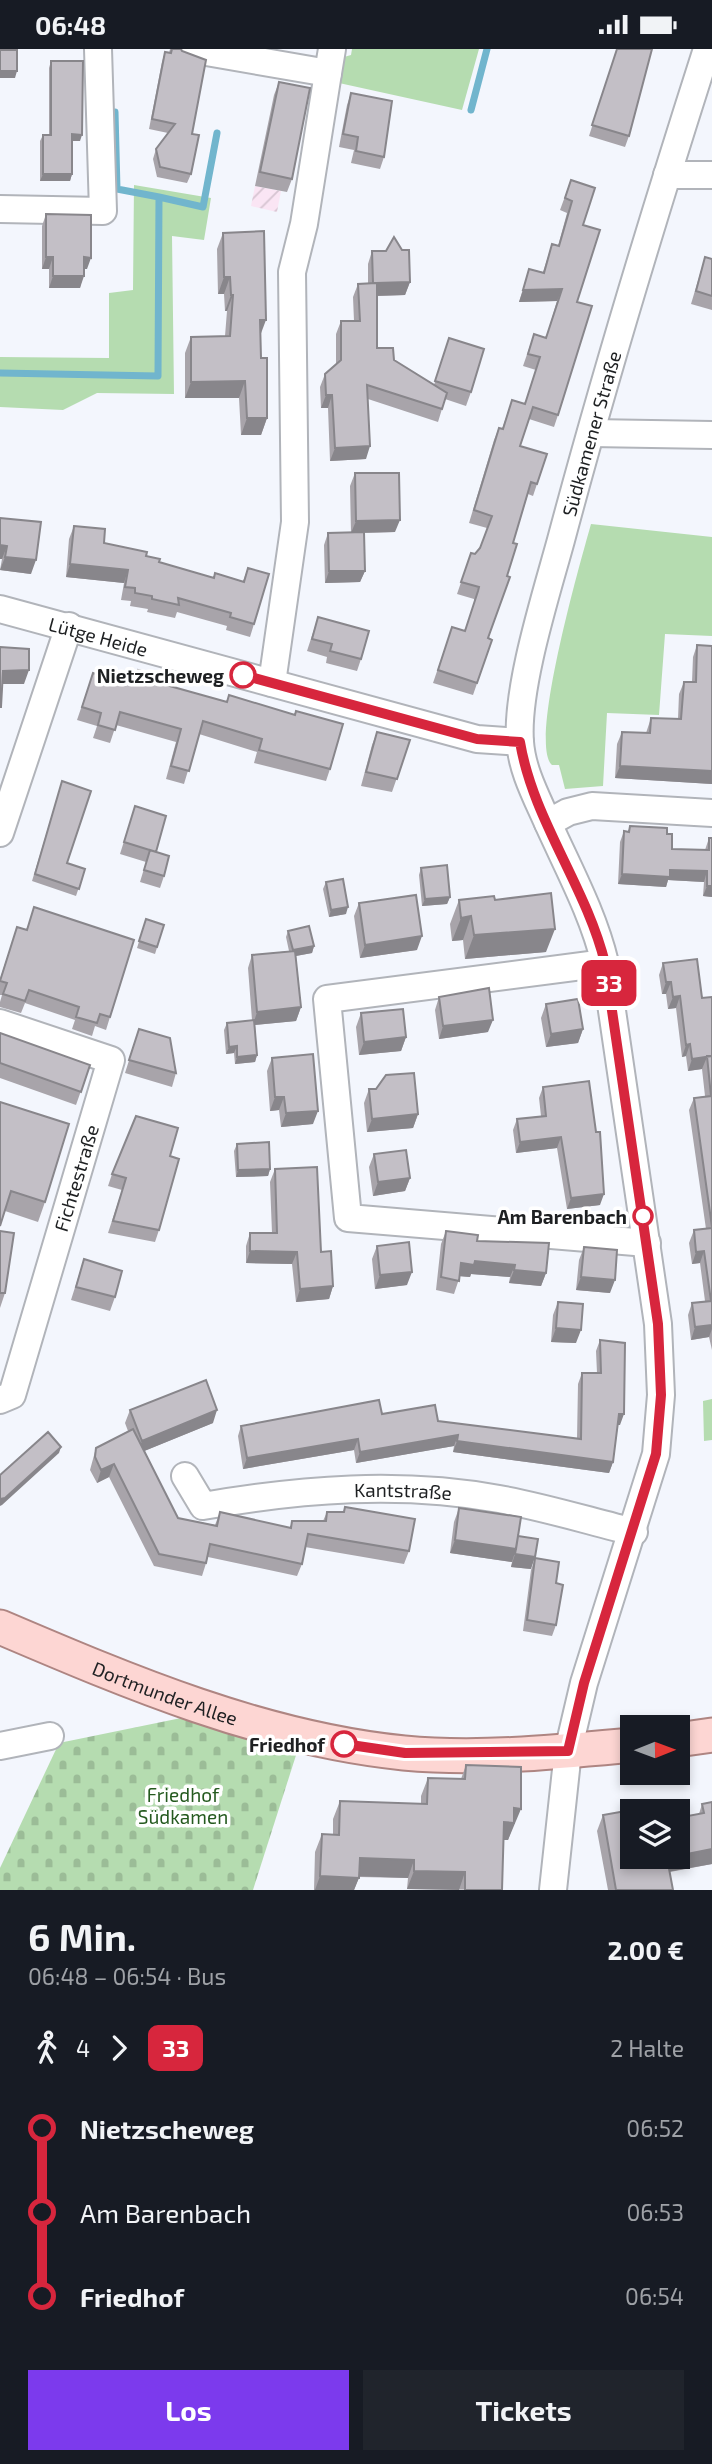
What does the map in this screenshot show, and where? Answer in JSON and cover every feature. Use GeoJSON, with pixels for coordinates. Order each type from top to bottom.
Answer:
{"type":"FeatureCollection","features":[{"type":"Feature","properties":{"kind":"main road","name":"Dortmunder Allee"},"geometry":{"type":"LineString","coordinates":[[0,1627],[151,1689],[240,1718],[337,1743],[405,1753],[568,1751],[620,1746]]}},
{"type":"Feature","properties":{"kind":"main road"},"geometry":{"type":"LineString","coordinates":[[690,1738],[712,1735]]}},
{"type":"Feature","properties":{"kind":"street"},"geometry":{"type":"LineString","coordinates":[[0,209],[103,211],[98,49]]}},
{"type":"Feature","properties":{"kind":"street"},"geometry":{"type":"LineString","coordinates":[[189,49],[330,61],[304,224],[292,272],[295,522],[272,683]]}},
{"type":"Feature","properties":{"kind":"street","name":"Südkamener Straße"},"geometry":{"type":"LineString","coordinates":[[553,1890],[568,1751],[584,1683],[634,1532],[656,1454],[661,1395],[658,1324],[605,963],[593,923],[531,785],[520,742],[520,716],[537,630],[591,433],[667,175],[708,49]]}},
{"type":"Feature","properties":{"kind":"street"},"geometry":{"type":"LineString","coordinates":[[667,175],[712,175]]}},
{"type":"Feature","properties":{"kind":"street"},"geometry":{"type":"LineString","coordinates":[[591,433],[712,435]]}},
{"type":"Feature","properties":{"kind":"street","name":"Lütge Heide"},"geometry":{"type":"LineString","coordinates":[[0,609],[477,739],[520,742]]}},
{"type":"Feature","properties":{"kind":"street"},"geometry":{"type":"LineString","coordinates":[[0,833],[69,626]]}},
{"type":"Feature","properties":{"kind":"street"},"geometry":{"type":"LineString","coordinates":[[548,823],[568,812],[592,806],[712,813]]}},
{"type":"Feature","properties":{"kind":"street"},"geometry":{"type":"LineString","coordinates":[[605,963],[327,999],[348,1217],[647,1243]]}},
{"type":"Feature","properties":{"kind":"street","name":"Fichtestraße"},"geometry":{"type":"LineString","coordinates":[[0,1023],[111,1060],[12,1395],[0,1400]]}},
{"type":"Feature","properties":{"kind":"street","name":"Kantstraße"},"geometry":{"type":"LineString","coordinates":[[185,1476],[203,1506],[334,1489],[414,1489],[500,1499],[634,1532]]}},
{"type":"Feature","properties":{"kind":"street"},"geometry":{"type":"LineString","coordinates":[[0,1746],[50,1736]]}},
{"type":"Feature","properties":{"kind":"shaded area"},"geometry":{"type":"Polygon","coordinates":[[[255,186],[281,191],[277,212],[251,206],[255,186]]]}},
{"type":"Feature","properties":{"kind":"green space"},"geometry":{"type":"Polygon","coordinates":[[[352,49],[479,49],[462,110],[339,83],[344,57],[351,55],[352,49]]]}},
{"type":"Feature","properties":{"kind":"green space"},"geometry":{"type":"Polygon","coordinates":[[[134,185],[211,198],[204,240],[172,236],[174,394],[97,393],[63,410],[0,407],[0,357],[109,358],[109,293],[133,290],[134,185]]]}},
{"type":"Feature","properties":{"kind":"green space"},"geometry":{"type":"Polygon","coordinates":[[[591,524],[712,537],[712,636],[665,634],[659,715],[607,713],[603,786],[565,789],[559,765],[552,765],[546,750],[547,724],[559,650],[591,524]]]}},
{"type":"Feature","properties":{"kind":"green space"},"geometry":{"type":"Polygon","coordinates":[[[712,1399],[712,1440],[704,1441],[703,1401],[712,1399]]]}},
{"type":"Feature","properties":{"kind":"green space","name":"Friedhof Südkamen"},"geometry":{"type":"Polygon","coordinates":[[[186,1717],[298,1749],[253,1890],[0,1890],[0,1868],[59,1743],[186,1717]]]}},
{"type":"Feature","properties":{"kind":"building"},"geometry":{"type":"Polygon","coordinates":[[[172,49],[181,49],[206,60],[192,134],[199,135],[191,174],[160,167],[156,149],[175,124],[152,119],[165,52],[171,53],[172,49]]]}},
{"type":"Feature","properties":{"kind":"building"},"geometry":{"type":"Polygon","coordinates":[[[617,49],[652,49],[629,136],[592,125],[617,49]]]}},
{"type":"Feature","properties":{"kind":"building"},"geometry":{"type":"Polygon","coordinates":[[[0,50],[17,50],[17,71],[0,71],[0,50]]]}},
{"type":"Feature","properties":{"kind":"building"},"geometry":{"type":"Polygon","coordinates":[[[51,61],[83,61],[82,135],[72,134],[72,174],[43,174],[43,135],[51,135],[51,61]]]}},
{"type":"Feature","properties":{"kind":"building"},"geometry":{"type":"Polygon","coordinates":[[[279,82],[310,88],[292,179],[260,172],[279,82]]]}},
{"type":"Feature","properties":{"kind":"building"},"geometry":{"type":"Polygon","coordinates":[[[351,93],[392,101],[384,157],[356,151],[358,137],[343,134],[351,93]]]}},
{"type":"Feature","properties":{"kind":"building"},"geometry":{"type":"Polygon","coordinates":[[[571,180],[595,188],[583,225],[600,230],[577,302],[592,306],[558,415],[533,407],[520,446],[547,454],[537,484],[531,482],[513,543],[517,544],[507,576],[510,577],[488,638],[492,640],[477,683],[438,670],[452,627],[465,631],[478,591],[479,587],[461,582],[471,553],[475,554],[480,548],[492,516],[474,510],[499,428],[503,429],[512,400],[525,404],[540,357],[528,354],[534,334],[546,338],[562,289],[523,290],[529,269],[544,273],[552,244],[559,246],[572,201],[565,198],[571,180]]]}},
{"type":"Feature","properties":{"kind":"building"},"geometry":{"type":"Polygon","coordinates":[[[46,214],[91,215],[91,258],[84,257],[84,276],[53,276],[53,257],[46,257],[46,214]]]}},
{"type":"Feature","properties":{"kind":"building"},"geometry":{"type":"Polygon","coordinates":[[[264,231],[266,320],[260,320],[261,358],[267,358],[267,418],[247,418],[245,381],[191,382],[191,337],[230,336],[233,295],[230,277],[224,277],[223,233],[264,231]]]}},
{"type":"Feature","properties":{"kind":"building"},"geometry":{"type":"Polygon","coordinates":[[[394,237],[402,250],[409,250],[410,282],[377,283],[377,348],[393,348],[394,360],[447,393],[442,409],[367,385],[370,446],[335,448],[332,395],[326,395],[325,374],[341,360],[341,321],[360,321],[358,284],[376,283],[373,283],[372,251],[386,251],[394,237]]]}},
{"type":"Feature","properties":{"kind":"building"},"geometry":{"type":"Polygon","coordinates":[[[705,257],[712,259],[712,296],[696,291],[705,257]]]}},
{"type":"Feature","properties":{"kind":"building"},"geometry":{"type":"Polygon","coordinates":[[[449,338],[484,349],[471,392],[435,381],[449,338]]]}},
{"type":"Feature","properties":{"kind":"building"},"geometry":{"type":"Polygon","coordinates":[[[355,473],[399,473],[400,520],[356,521],[355,473]]]}},
{"type":"Feature","properties":{"kind":"building"},"geometry":{"type":"Polygon","coordinates":[[[0,518],[41,522],[36,560],[5,557],[7,546],[0,545],[0,518]]]}},
{"type":"Feature","properties":{"kind":"building"},"geometry":{"type":"Polygon","coordinates":[[[74,526],[105,529],[104,543],[147,552],[146,556],[160,559],[159,562],[214,578],[215,573],[244,582],[248,568],[269,574],[254,624],[230,617],[231,613],[178,598],[179,605],[135,593],[135,588],[125,587],[128,570],[70,564],[74,526]]]}},
{"type":"Feature","properties":{"kind":"building"},"geometry":{"type":"Polygon","coordinates":[[[364,532],[365,571],[329,571],[328,533],[364,532]]]}},
{"type":"Feature","properties":{"kind":"building"},"geometry":{"type":"Polygon","coordinates":[[[318,617],[369,631],[361,659],[330,651],[332,644],[312,639],[318,617]]]}},
{"type":"Feature","properties":{"kind":"building"},"geometry":{"type":"Polygon","coordinates":[[[697,645],[712,646],[712,771],[620,766],[622,732],[650,733],[651,718],[681,719],[684,682],[696,682],[697,645]]]}},
{"type":"Feature","properties":{"kind":"building"},"geometry":{"type":"Polygon","coordinates":[[[0,647],[29,649],[29,670],[3,671],[1,707],[0,707],[0,647]]]}},
{"type":"Feature","properties":{"kind":"building"},"geometry":{"type":"Polygon","coordinates":[[[138,670],[161,677],[159,683],[227,702],[229,695],[295,715],[296,711],[343,724],[330,769],[259,750],[262,739],[203,721],[189,771],[171,766],[181,729],[120,712],[115,730],[98,725],[101,713],[82,707],[93,673],[134,685],[138,670]]]}},
{"type":"Feature","properties":{"kind":"building"},"geometry":{"type":"Polygon","coordinates":[[[377,732],[410,740],[397,779],[366,772],[377,732]]]}},
{"type":"Feature","properties":{"kind":"building"},"geometry":{"type":"Polygon","coordinates":[[[62,781],[91,791],[67,863],[85,869],[79,889],[35,874],[62,781]]]}},
{"type":"Feature","properties":{"kind":"building"},"geometry":{"type":"Polygon","coordinates":[[[135,806],[166,816],[156,852],[124,842],[135,806]]]}},
{"type":"Feature","properties":{"kind":"building"},"geometry":{"type":"Polygon","coordinates":[[[630,826],[667,828],[667,834],[672,834],[672,849],[709,850],[709,838],[712,838],[712,886],[707,886],[707,871],[670,870],[670,877],[622,874],[624,831],[629,832],[630,826]]]}},
{"type":"Feature","properties":{"kind":"building"},"geometry":{"type":"Polygon","coordinates":[[[150,850],[169,856],[164,876],[144,870],[150,850]]]}},
{"type":"Feature","properties":{"kind":"building"},"geometry":{"type":"Polygon","coordinates":[[[447,865],[450,897],[425,899],[421,868],[447,865]]]}},
{"type":"Feature","properties":{"kind":"building"},"geometry":{"type":"Polygon","coordinates":[[[343,879],[348,907],[331,910],[326,882],[343,879]]]}},
{"type":"Feature","properties":{"kind":"building"},"geometry":{"type":"Polygon","coordinates":[[[551,893],[555,929],[474,935],[471,916],[461,918],[459,900],[494,896],[495,900],[551,893]]]}},
{"type":"Feature","properties":{"kind":"building"},"geometry":{"type":"Polygon","coordinates":[[[416,895],[422,936],[365,945],[359,903],[416,895]]]}},
{"type":"Feature","properties":{"kind":"building"},"geometry":{"type":"Polygon","coordinates":[[[34,907],[134,940],[110,1017],[100,1014],[97,1023],[76,1017],[79,1007],[29,990],[25,1001],[3,994],[7,983],[0,981],[17,927],[27,930],[34,907]]]}},
{"type":"Feature","properties":{"kind":"building"},"geometry":{"type":"Polygon","coordinates":[[[146,919],[164,925],[157,947],[139,941],[146,919]]]}},
{"type":"Feature","properties":{"kind":"building"},"geometry":{"type":"Polygon","coordinates":[[[309,926],[314,946],[293,950],[288,931],[309,926]]]}},
{"type":"Feature","properties":{"kind":"building"},"geometry":{"type":"Polygon","coordinates":[[[295,951],[301,1007],[257,1012],[252,955],[295,951]]]}},
{"type":"Feature","properties":{"kind":"building"},"geometry":{"type":"Polygon","coordinates":[[[697,959],[702,998],[712,997],[712,1056],[692,1059],[690,1044],[686,1045],[680,996],[673,997],[671,982],[666,982],[663,963],[697,959]]]}},
{"type":"Feature","properties":{"kind":"building"},"geometry":{"type":"Polygon","coordinates":[[[489,988],[493,1020],[443,1026],[439,997],[489,988]]]}},
{"type":"Feature","properties":{"kind":"building"},"geometry":{"type":"Polygon","coordinates":[[[578,999],[583,1029],[551,1034],[546,1004],[578,999]]]}},
{"type":"Feature","properties":{"kind":"building"},"geometry":{"type":"Polygon","coordinates":[[[403,1009],[406,1037],[364,1042],[361,1013],[403,1009]]]}},
{"type":"Feature","properties":{"kind":"building"},"geometry":{"type":"Polygon","coordinates":[[[254,1020],[257,1055],[237,1057],[237,1046],[229,1047],[227,1023],[254,1020]]]}},
{"type":"Feature","properties":{"kind":"building"},"geometry":{"type":"Polygon","coordinates":[[[139,1029],[170,1038],[176,1073],[129,1060],[139,1029]]]}},
{"type":"Feature","properties":{"kind":"building"},"geometry":{"type":"Polygon","coordinates":[[[0,1033],[90,1065],[81,1092],[0,1063],[0,1033]]]}},
{"type":"Feature","properties":{"kind":"building"},"geometry":{"type":"Polygon","coordinates":[[[313,1054],[318,1111],[286,1113],[284,1097],[275,1097],[272,1058],[313,1054]]]}},
{"type":"Feature","properties":{"kind":"building"},"geometry":{"type":"Polygon","coordinates":[[[707,1056],[712,1056],[712,1227],[694,1098],[711,1096],[707,1056]]]}},
{"type":"Feature","properties":{"kind":"building"},"geometry":{"type":"Polygon","coordinates":[[[414,1073],[418,1114],[372,1119],[369,1089],[376,1089],[386,1075],[414,1073]]]}},
{"type":"Feature","properties":{"kind":"building"},"geometry":{"type":"Polygon","coordinates":[[[589,1081],[596,1132],[600,1132],[604,1194],[571,1198],[561,1137],[520,1142],[517,1119],[546,1116],[543,1087],[589,1081]]]}},
{"type":"Feature","properties":{"kind":"building"},"geometry":{"type":"Polygon","coordinates":[[[0,1102],[69,1124],[45,1202],[11,1191],[0,1226],[0,1102]]]}},
{"type":"Feature","properties":{"kind":"building"},"geometry":{"type":"Polygon","coordinates":[[[136,1116],[178,1128],[170,1156],[179,1159],[159,1230],[113,1221],[126,1178],[112,1174],[136,1116]]]}},
{"type":"Feature","properties":{"kind":"building"},"geometry":{"type":"Polygon","coordinates":[[[269,1142],[270,1169],[238,1170],[237,1144],[269,1142]]]}},
{"type":"Feature","properties":{"kind":"building"},"geometry":{"type":"Polygon","coordinates":[[[406,1150],[410,1178],[378,1182],[374,1154],[406,1150]]]}},
{"type":"Feature","properties":{"kind":"building"},"geometry":{"type":"Polygon","coordinates":[[[317,1167],[321,1252],[331,1251],[333,1286],[300,1289],[297,1252],[250,1251],[250,1233],[277,1233],[275,1169],[317,1167]]]}},
{"type":"Feature","properties":{"kind":"building"},"geometry":{"type":"Polygon","coordinates":[[[712,1228],[712,1325],[695,1327],[692,1303],[711,1301],[704,1251],[696,1252],[694,1230],[712,1228]]]}},
{"type":"Feature","properties":{"kind":"building"},"geometry":{"type":"Polygon","coordinates":[[[0,1231],[14,1233],[5,1293],[0,1293],[0,1231]]]}},
{"type":"Feature","properties":{"kind":"building"},"geometry":{"type":"Polygon","coordinates":[[[446,1231],[478,1235],[477,1241],[549,1243],[546,1273],[514,1270],[515,1265],[475,1261],[474,1265],[461,1263],[459,1281],[441,1277],[446,1231]]]}},
{"type":"Feature","properties":{"kind":"building"},"geometry":{"type":"Polygon","coordinates":[[[409,1242],[412,1272],[380,1275],[377,1246],[409,1242]]]}},
{"type":"Feature","properties":{"kind":"building"},"geometry":{"type":"Polygon","coordinates":[[[584,1247],[617,1250],[615,1280],[581,1277],[584,1247]]]}},
{"type":"Feature","properties":{"kind":"building"},"geometry":{"type":"Polygon","coordinates":[[[84,1259],[122,1271],[115,1297],[76,1287],[84,1259]]]}},
{"type":"Feature","properties":{"kind":"building"},"geometry":{"type":"Polygon","coordinates":[[[558,1302],[583,1304],[581,1330],[556,1328],[558,1302]]]}},
{"type":"Feature","properties":{"kind":"building"},"geometry":{"type":"Polygon","coordinates":[[[600,1340],[625,1343],[624,1414],[619,1414],[613,1462],[457,1441],[458,1435],[360,1452],[358,1439],[247,1458],[241,1426],[379,1400],[382,1414],[435,1405],[438,1421],[581,1439],[582,1373],[601,1373],[600,1340]]]}},
{"type":"Feature","properties":{"kind":"building"},"geometry":{"type":"Polygon","coordinates":[[[206,1380],[217,1410],[142,1441],[130,1410],[206,1380]]]}},
{"type":"Feature","properties":{"kind":"building"},"geometry":{"type":"Polygon","coordinates":[[[133,1429],[178,1518],[217,1526],[220,1512],[291,1528],[292,1521],[326,1521],[327,1512],[344,1512],[345,1507],[415,1519],[409,1551],[308,1534],[302,1564],[210,1544],[206,1563],[159,1554],[114,1464],[101,1470],[95,1457],[96,1448],[133,1429]]]}},
{"type":"Feature","properties":{"kind":"building"},"geometry":{"type":"Polygon","coordinates":[[[48,1432],[61,1447],[5,1498],[0,1499],[0,1475],[48,1432]]]}},
{"type":"Feature","properties":{"kind":"building"},"geometry":{"type":"Polygon","coordinates":[[[459,1508],[521,1517],[516,1549],[455,1540],[459,1508]]]}},
{"type":"Feature","properties":{"kind":"building"},"geometry":{"type":"Polygon","coordinates":[[[518,1536],[538,1539],[535,1557],[515,1554],[518,1536]]]}},
{"type":"Feature","properties":{"kind":"building"},"geometry":{"type":"Polygon","coordinates":[[[535,1558],[559,1562],[556,1583],[563,1585],[556,1625],[527,1620],[535,1558]]]}},
{"type":"Feature","properties":{"kind":"building"},"geometry":{"type":"Polygon","coordinates":[[[466,1765],[521,1767],[521,1809],[514,1808],[514,1823],[504,1822],[502,1890],[465,1890],[465,1872],[414,1871],[414,1860],[360,1858],[359,1878],[320,1876],[322,1834],[339,1835],[340,1801],[427,1804],[428,1778],[465,1779],[466,1765]]]}},
{"type":"Feature","properties":{"kind":"building"},"geometry":{"type":"Polygon","coordinates":[[[712,1802],[712,1849],[690,1853],[690,1816],[704,1813],[702,1804],[712,1802]]]}},
{"type":"Feature","properties":{"kind":"building"},"geometry":{"type":"Polygon","coordinates":[[[620,1812],[620,1869],[669,1869],[673,1890],[616,1890],[603,1815],[620,1812]]]}},
{"type":"Feature","properties":{"kind":"waterway"},"geometry":{"type":"LineString","coordinates":[[471,110],[487,49]]}},
{"type":"Feature","properties":{"kind":"waterway"},"geometry":{"type":"LineString","coordinates":[[0,373],[158,376],[159,197],[117,189],[115,112]]}},
{"type":"Feature","properties":{"kind":"waterway"},"geometry":{"type":"LineString","coordinates":[[159,197],[203,207],[217,133]]}},
{"type":"Feature","properties":{"kind":"bus line","name":"33"},"geometry":{"type":"LineString","coordinates":[[243,675],[477,739],[501,743],[520,742],[531,785],[593,923],[605,963],[658,1324],[661,1395],[656,1454],[634,1532],[584,1683],[568,1751],[515,1754],[405,1753],[344,1744]]}},
{"type":"Feature","properties":{"kind":"place","name":"Nietzscheweg"},"geometry":{"type":"Point","coordinates":[243,675]}},
{"type":"Feature","properties":{"kind":"place","name":"Am Barenbach"},"geometry":{"type":"Point","coordinates":[643,1216]}},
{"type":"Feature","properties":{"kind":"place","name":"Friedhof"},"geometry":{"type":"Point","coordinates":[344,1744]}}]}
